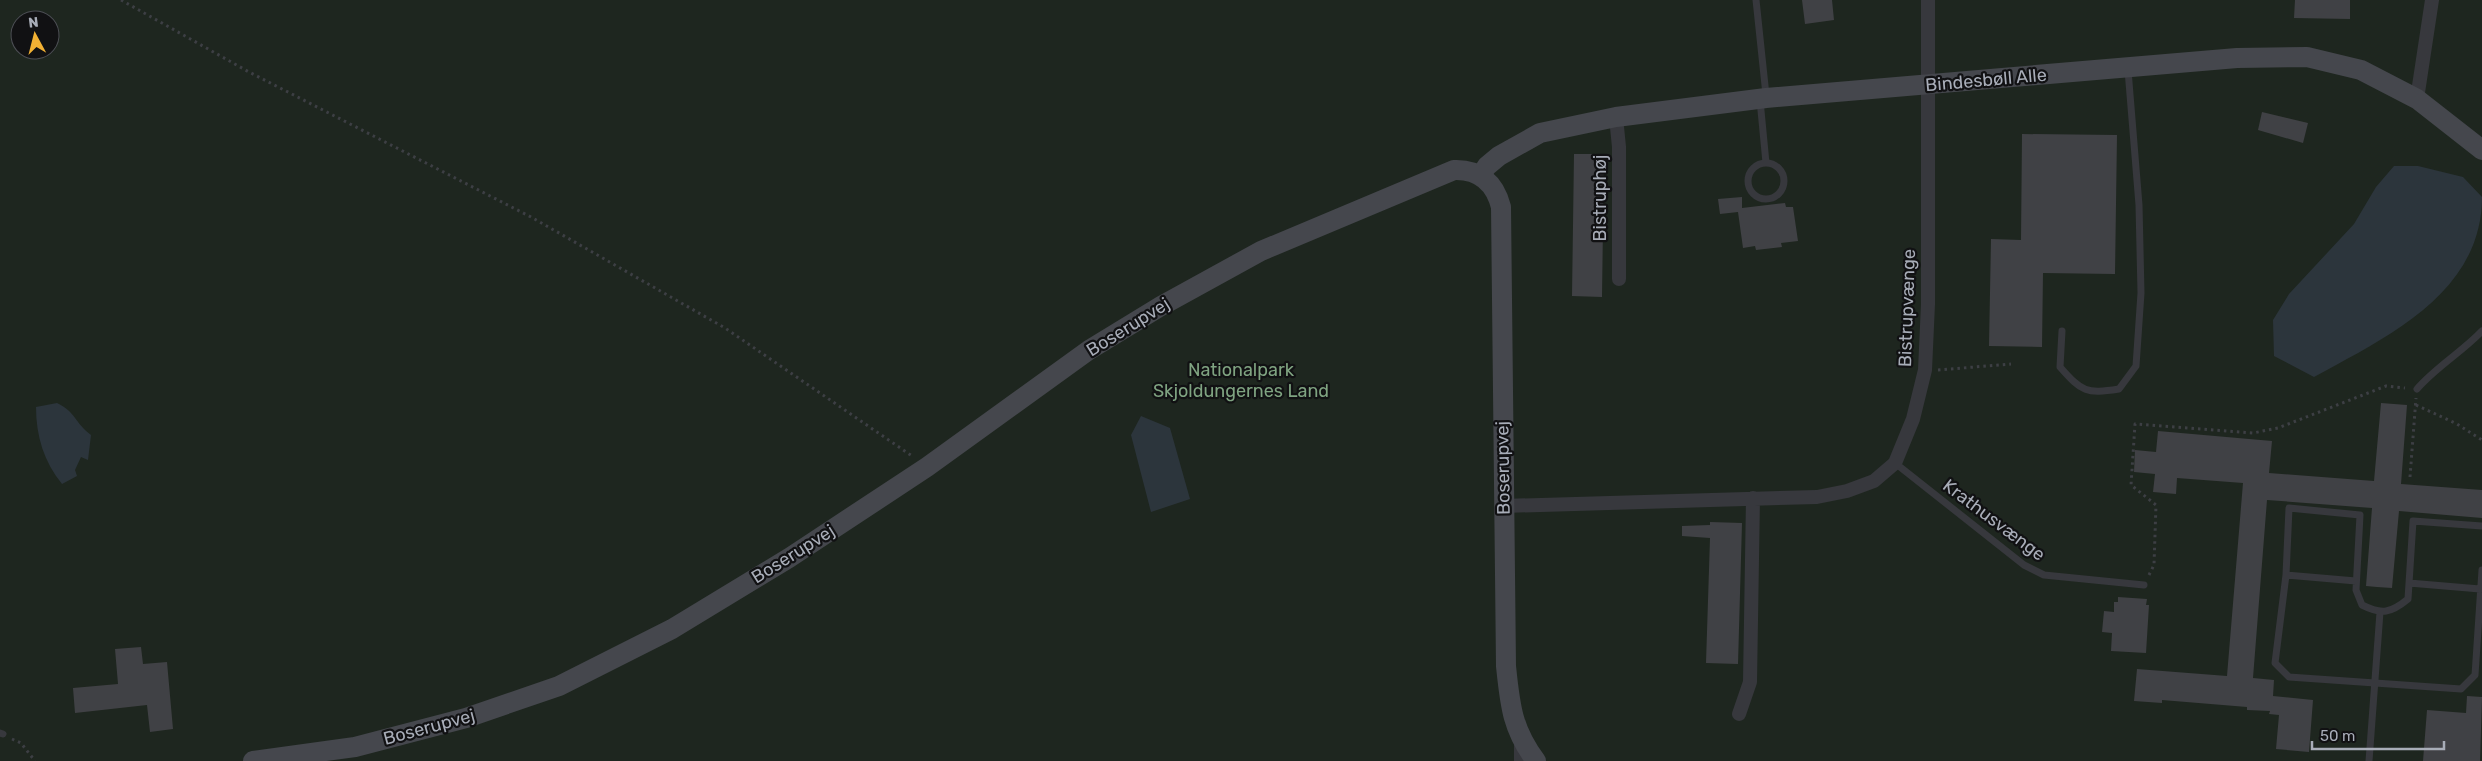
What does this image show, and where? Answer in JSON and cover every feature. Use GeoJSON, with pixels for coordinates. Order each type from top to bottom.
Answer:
{"type":"FeatureCollection","features":[{"type":"Feature","properties":{"kind":"street","name":"Bistrupvænge"},"geometry":{"type":"LineString","coordinates":[[1503,506],[1817,497],[1847,492],[1874,481],[1895,463],[1913,420],[1925,370],[1928,304],[1930,85],[1927,25],[1928,0]]}},
{"type":"Feature","properties":{"kind":"street"},"geometry":{"type":"LineString","coordinates":[[2417,99],[2432,0]]}},
{"type":"Feature","properties":{"kind":"street","name":"Bindesbøll Alle"},"geometry":{"type":"LineString","coordinates":[[1481,175],[1487,166],[1499,156],[1540,133],[1616,117],[1763,99],[2237,58],[2308,57],[2361,70],[2417,99],[2482,150]]}},
{"type":"Feature","properties":{"kind":"street","name":"Bistruphøj"},"geometry":{"type":"LineString","coordinates":[[1616,117],[1619,147],[1618,279]]}},
{"type":"Feature","properties":{"kind":"street","name":"Boserupvej"},"geometry":{"type":"LineString","coordinates":[[253,761],[355,747],[466,718],[559,686],[672,628],[789,558],[927,466],[1089,350],[1161,306],[1262,251],[1454,170],[1481,175],[1495,190],[1501,207],[1506,666],[1510,703],[1521,741],[1536,761]]}},
{"type":"Feature","properties":{"kind":"street"},"geometry":{"type":"LineString","coordinates":[[1739,714],[1750,682],[1753,498]]}},
{"type":"Feature","properties":{"kind":"street"},"geometry":{"type":"LineString","coordinates":[[1521,741],[1521,761]]}},
{"type":"Feature","properties":{"kind":"lane"},"geometry":{"type":"LineString","coordinates":[[1756,0],[1766,163]]}},
{"type":"Feature","properties":{"kind":"lane"},"geometry":{"type":"LineString","coordinates":[[2062,331],[2060,367],[2076,384],[2082,387],[2095,393],[2119,388],[2136,366],[2141,293],[2139,205],[2128,67]]}},
{"type":"Feature","properties":{"kind":"lane"},"geometry":{"type":"LineString","coordinates":[[1766,163],[1775,165],[1782,172],[1784,180],[1782,190],[1776,196],[1767,199],[1758,197],[1751,191],[1748,182],[1750,173],[1756,166],[1766,163]]}},
{"type":"Feature","properties":{"kind":"lane"},"geometry":{"type":"LineString","coordinates":[[2417,389],[2429,375],[2468,346],[2482,331]]}},
{"type":"Feature","properties":{"kind":"lane","name":"Krathusvænge"},"geometry":{"type":"LineString","coordinates":[[1895,463],[2024,565],[2044,575],[2144,585]]}},
{"type":"Feature","properties":{"kind":"lane"},"geometry":{"type":"LineString","coordinates":[[2482,526],[2414,522],[2408,599],[2395,610],[2380,612],[2362,605],[2356,590],[2360,515],[2289,508],[2286,575],[2275,663],[2289,677],[2375,685],[2461,689],[2475,675],[2482,570]]}},
{"type":"Feature","properties":{"kind":"lane"},"geometry":{"type":"LineString","coordinates":[[2286,575],[2356,581]]}},
{"type":"Feature","properties":{"kind":"lane"},"geometry":{"type":"LineString","coordinates":[[2409,583],[2480,589]]}},
{"type":"Feature","properties":{"kind":"lane"},"geometry":{"type":"LineString","coordinates":[[2369,761],[2380,612]]}},
{"type":"Feature","properties":{"kind":"path"},"geometry":{"type":"LineString","coordinates":[[121,0],[248,72],[531,217],[725,328],[927,466]]}},
{"type":"Feature","properties":{"kind":"path"},"geometry":{"type":"LineString","coordinates":[[1925,370],[2011,364]]}},
{"type":"Feature","properties":{"kind":"path"},"geometry":{"type":"LineString","coordinates":[[2144,585],[2154,565],[2156,505],[2131,484],[2135,424],[2253,433],[2278,428],[2386,386],[2417,389],[2410,477]]}},
{"type":"Feature","properties":{"kind":"path"},"geometry":{"type":"LineString","coordinates":[[2416,405],[2457,424],[2482,440]]}},
{"type":"Feature","properties":{"kind":"path"},"geometry":{"type":"LineString","coordinates":[[1,734],[21,743],[35,761]]}},
{"type":"Feature","properties":{"kind":"green space","name":"Nationalpark Skjoldungernes Land"},"geometry":{"type":"Polygon","coordinates":[[[0,0],[2482,0],[2482,761],[0,761],[0,0]]]}},
{"type":"Feature","properties":{"kind":"shaded area"},"geometry":{"type":"Polygon","coordinates":[[[2394,166],[2418,166],[2463,177],[2482,197],[2478,231],[2466,260],[2448,286],[2425,308],[2371,346],[2314,377],[2274,356],[2273,320],[2289,294],[2354,224],[2376,187],[2394,166]]]}},
{"type":"Feature","properties":{"kind":"shaded area"},"geometry":{"type":"Polygon","coordinates":[[[57,403],[68,410],[91,435],[88,460],[81,457],[75,470],[77,476],[62,484],[50,467],[42,448],[36,418],[36,407],[57,403]]]}},
{"type":"Feature","properties":{"kind":"shaded area"},"geometry":{"type":"Polygon","coordinates":[[[1141,416],[1170,428],[1190,499],[1151,512],[1131,435],[1141,416]]]}},
{"type":"Feature","properties":{"kind":"building"},"geometry":{"type":"Polygon","coordinates":[[[1802,0],[1832,0],[1834,20],[1805,24],[1802,0]]]}},
{"type":"Feature","properties":{"kind":"building"},"geometry":{"type":"Polygon","coordinates":[[[2295,0],[2350,0],[2350,19],[2294,18],[2295,0]]]}},
{"type":"Feature","properties":{"kind":"building"},"geometry":{"type":"Polygon","coordinates":[[[2262,112],[2308,123],[2303,143],[2258,130],[2262,112]]]}},
{"type":"Feature","properties":{"kind":"building"},"geometry":{"type":"Polygon","coordinates":[[[2022,134],[2117,135],[2115,274],[2043,273],[2042,347],[1989,346],[1991,239],[2021,240],[2022,134]]]}},
{"type":"Feature","properties":{"kind":"building"},"geometry":{"type":"Polygon","coordinates":[[[1574,154],[1604,154],[1602,297],[1572,296],[1574,154]]]}},
{"type":"Feature","properties":{"kind":"building"},"geometry":{"type":"Polygon","coordinates":[[[1742,197],[1742,208],[1785,203],[1786,207],[1793,207],[1798,241],[1781,243],[1782,247],[1756,250],[1755,246],[1743,248],[1738,212],[1720,214],[1718,199],[1742,197]]]}},
{"type":"Feature","properties":{"kind":"building"},"geometry":{"type":"Polygon","coordinates":[[[2381,403],[2407,405],[2401,484],[2482,490],[2482,518],[2399,511],[2392,588],[2377,587],[2366,586],[2372,508],[2267,500],[2253,678],[2274,680],[2273,696],[2313,700],[2309,752],[2276,749],[2279,715],[2269,714],[2270,711],[2247,710],[2247,707],[2162,700],[2162,703],[2134,701],[2137,669],[2227,676],[2243,483],[2177,478],[2176,494],[2153,492],[2155,474],[2134,472],[2135,450],[2156,452],[2158,431],[2272,441],[2269,473],[2374,481],[2381,403]]]}},
{"type":"Feature","properties":{"kind":"building"},"geometry":{"type":"Polygon","coordinates":[[[1710,522],[1742,523],[1738,664],[1706,663],[1710,538],[1682,536],[1682,526],[1710,525],[1710,522]]]}},
{"type":"Feature","properties":{"kind":"building"},"geometry":{"type":"Polygon","coordinates":[[[2118,597],[2147,599],[2146,605],[2149,605],[2146,653],[2111,651],[2112,633],[2102,632],[2104,611],[2114,612],[2114,602],[2118,602],[2118,597]]]}},
{"type":"Feature","properties":{"kind":"building"},"geometry":{"type":"Polygon","coordinates":[[[141,647],[143,664],[167,662],[173,729],[150,732],[147,705],[75,713],[73,688],[118,684],[115,649],[141,647]]]}},
{"type":"Feature","properties":{"kind":"building"},"geometry":{"type":"Polygon","coordinates":[[[2467,696],[2482,697],[2480,761],[2423,761],[2427,710],[2466,713],[2467,696]]]}}]}
